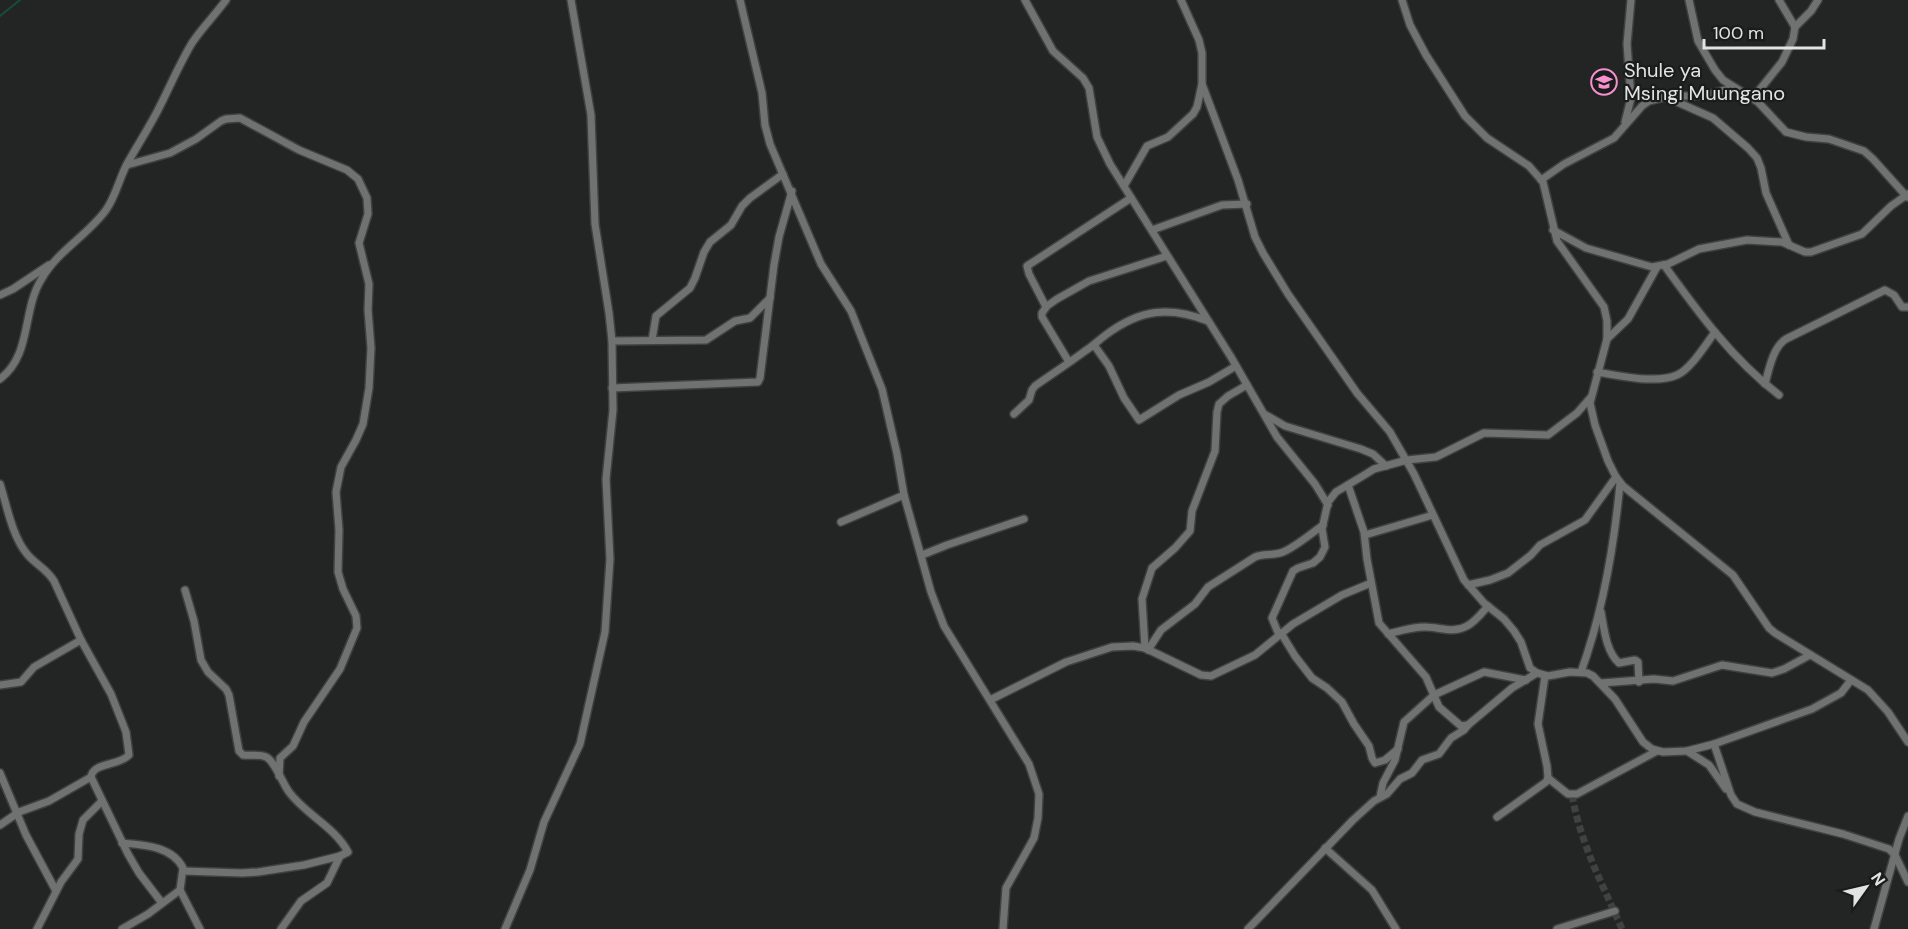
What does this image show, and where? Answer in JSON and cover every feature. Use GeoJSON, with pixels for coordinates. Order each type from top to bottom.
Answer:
{"type":"FeatureCollection","features":[{"type":"Feature","properties":{"kind":"street"},"geometry":{"type":"LineString","coordinates":[[0,295],[51,264],[96,222],[107,208],[182,60],[226,0]]}},
{"type":"Feature","properties":{"kind":"street"},"geometry":{"type":"LineString","coordinates":[[505,929],[530,870],[544,822],[580,744],[605,632],[610,559],[606,479],[613,410],[612,341],[596,224],[591,115],[571,0]]}},
{"type":"Feature","properties":{"kind":"street"},"geometry":{"type":"LineString","coordinates":[[740,0],[762,93],[765,125],[770,144],[822,264],[851,311],[882,389],[904,495],[933,598],[944,626],[1029,764],[1039,794],[1034,838],[1006,888],[1003,929]]}},
{"type":"Feature","properties":{"kind":"street"},"geometry":{"type":"LineString","coordinates":[[1026,0],[1053,51],[1078,71],[1089,88],[1097,137],[1131,198],[1285,448],[1315,483],[1328,505]]}},
{"type":"Feature","properties":{"kind":"street"},"geometry":{"type":"LineString","coordinates":[[1124,186],[1146,146],[1168,137],[1193,114],[1197,107],[1202,84],[1202,53],[1200,40],[1181,0]]}},
{"type":"Feature","properties":{"kind":"street"},"geometry":{"type":"LineString","coordinates":[[1402,0],[1410,25],[1425,55],[1465,116],[1487,138],[1529,166],[1541,180],[1557,241],[1604,307],[1607,339],[1591,397],[1595,425],[1618,480],[1616,526],[1601,609],[1581,672]]}},
{"type":"Feature","properties":{"kind":"street"},"geometry":{"type":"LineString","coordinates":[[1624,128],[1631,98],[1627,44],[1630,0]]}},
{"type":"Feature","properties":{"kind":"street"},"geometry":{"type":"LineString","coordinates":[[1553,230],[1586,248],[1636,263],[1660,266],[1699,249],[1747,240],[1789,245],[1805,252],[1811,252],[1862,234],[1891,206],[1907,196],[1864,151],[1829,139],[1786,132],[1753,98],[1733,88],[1716,72],[1698,41],[1689,0]]}},
{"type":"Feature","properties":{"kind":"street"},"geometry":{"type":"LineString","coordinates":[[1779,0],[1795,27]]}},
{"type":"Feature","properties":{"kind":"street"},"geometry":{"type":"LineString","coordinates":[[1753,98],[1782,62],[1793,39],[1795,27],[1811,11],[1818,0]]}},
{"type":"Feature","properties":{"kind":"street"},"geometry":{"type":"LineString","coordinates":[[1202,84],[1247,204],[1255,237],[1272,270],[1357,393],[1390,432],[1407,460],[1467,585],[1514,631],[1521,642],[1529,666],[1545,676],[1581,672],[1593,676],[1616,699],[1638,736],[1647,746],[1657,751],[1687,751],[1714,744],[1828,702],[1841,693],[1851,680]]}},
{"type":"Feature","properties":{"kind":"street"},"geometry":{"type":"LineString","coordinates":[[1541,180],[1564,164],[1614,138],[1649,101],[1707,95],[1733,88]]}},
{"type":"Feature","properties":{"kind":"street"},"geometry":{"type":"LineString","coordinates":[[1666,98],[1713,117],[1748,148],[1761,168],[1764,188],[1789,245]]}},
{"type":"Feature","properties":{"kind":"street"},"geometry":{"type":"LineString","coordinates":[[127,165],[170,153],[196,139],[226,118],[240,118],[299,150],[347,170],[358,179],[367,198],[368,214],[359,243],[366,266],[369,291],[371,348],[369,388],[363,424],[341,467],[336,492],[339,530],[338,572],[343,589],[356,616],[357,628],[340,669],[307,717],[293,746],[280,758],[279,776]]}},
{"type":"Feature","properties":{"kind":"street"},"geometry":{"type":"LineString","coordinates":[[652,340],[656,316],[690,288],[710,242],[731,225],[742,206],[750,198],[783,174]]}},
{"type":"Feature","properties":{"kind":"street"},"geometry":{"type":"LineString","coordinates":[[612,388],[758,382],[779,237],[792,191]]}},
{"type":"Feature","properties":{"kind":"street"},"geometry":{"type":"LineString","coordinates":[[1046,307],[1027,266],[1131,198]]}},
{"type":"Feature","properties":{"kind":"street"},"geometry":{"type":"LineString","coordinates":[[1152,230],[1221,206],[1247,204]]}},
{"type":"Feature","properties":{"kind":"street"},"geometry":{"type":"LineString","coordinates":[[1069,362],[1042,317],[1041,313],[1046,307],[1089,281],[1167,256]]}},
{"type":"Feature","properties":{"kind":"street"},"geometry":{"type":"LineString","coordinates":[[0,379],[15,363],[27,331],[38,284],[51,264]]}},
{"type":"Feature","properties":{"kind":"street"},"geometry":{"type":"LineString","coordinates":[[1660,266],[1735,356],[1779,394]]}},
{"type":"Feature","properties":{"kind":"street"},"geometry":{"type":"LineString","coordinates":[[1607,339],[1628,319],[1660,266]]}},
{"type":"Feature","properties":{"kind":"street"},"geometry":{"type":"LineString","coordinates":[[1765,384],[1779,346],[1786,339],[1885,290],[1894,295],[1902,307],[1908,307]]}},
{"type":"Feature","properties":{"kind":"street"},"geometry":{"type":"LineString","coordinates":[[612,341],[706,340],[735,321],[750,318],[770,298]]}},
{"type":"Feature","properties":{"kind":"street"},"geometry":{"type":"LineString","coordinates":[[1014,414],[1029,400],[1033,388],[1110,332],[1137,318],[1156,311],[1182,313],[1208,321]]}},
{"type":"Feature","properties":{"kind":"street"},"geometry":{"type":"LineString","coordinates":[[1597,372],[1644,378],[1676,375],[1696,357],[1714,332]]}},
{"type":"Feature","properties":{"kind":"street"},"geometry":{"type":"LineString","coordinates":[[1094,345],[1109,366],[1124,398],[1139,420],[1179,394],[1209,382],[1236,366]]}},
{"type":"Feature","properties":{"kind":"street"},"geometry":{"type":"LineString","coordinates":[[1147,649],[1142,599],[1152,568],[1190,531],[1192,510],[1205,482],[1215,451],[1219,404],[1247,385]]}},
{"type":"Feature","properties":{"kind":"street"},"geometry":{"type":"LineString","coordinates":[[1398,749],[1385,760],[1375,763],[1371,758],[1369,746],[1342,702],[1327,687],[1312,678],[1280,634],[1272,618],[1293,571],[1318,561],[1323,553],[1325,545],[1323,525],[1328,505],[1336,492],[1374,469],[1407,460],[1438,456],[1484,433],[1548,435],[1577,413],[1591,397]]}},
{"type":"Feature","properties":{"kind":"street"},"geometry":{"type":"LineString","coordinates":[[1262,412],[1285,426],[1373,454],[1386,466]]}},
{"type":"Feature","properties":{"kind":"street"},"geometry":{"type":"LineString","coordinates":[[1467,585],[1508,573],[1540,545],[1585,520],[1618,480]]}},
{"type":"Feature","properties":{"kind":"street"},"geometry":{"type":"LineString","coordinates":[[1618,480],[1728,570],[1740,584],[1768,628],[1862,685],[1888,712],[1908,742]]}},
{"type":"Feature","properties":{"kind":"street"},"geometry":{"type":"LineString","coordinates":[[0,484],[26,554],[51,576],[81,640],[111,694],[129,746],[127,758],[118,763],[95,769],[91,777],[122,843],[139,873],[162,903]]}},
{"type":"Feature","properties":{"kind":"street"},"geometry":{"type":"LineString","coordinates":[[1348,485],[1365,535],[1379,623],[1426,677],[1439,707],[1461,726],[1468,725]]}},
{"type":"Feature","properties":{"kind":"street"},"geometry":{"type":"LineString","coordinates":[[841,522],[904,495]]}},
{"type":"Feature","properties":{"kind":"street"},"geometry":{"type":"LineString","coordinates":[[1365,535],[1433,515]]}},
{"type":"Feature","properties":{"kind":"street"},"geometry":{"type":"LineString","coordinates":[[922,555],[1024,519]]}},
{"type":"Feature","properties":{"kind":"street"},"geometry":{"type":"LineString","coordinates":[[1147,649],[1161,630],[1195,604],[1208,587],[1255,557],[1287,550],[1323,525]]}},
{"type":"Feature","properties":{"kind":"street"},"geometry":{"type":"LineString","coordinates":[[990,700],[1036,676],[1083,656],[1112,647],[1132,646],[1147,649],[1183,667],[1208,676],[1255,655],[1280,634],[1342,595],[1371,583]]}},
{"type":"Feature","properties":{"kind":"street"},"geometry":{"type":"LineString","coordinates":[[183,871],[242,873],[304,865],[348,852],[342,843],[296,801],[267,757],[246,756],[239,751],[229,695],[226,689],[208,672],[201,660],[194,621],[185,590]]}},
{"type":"Feature","properties":{"kind":"street"},"geometry":{"type":"LineString","coordinates":[[1388,634],[1416,627],[1460,629],[1470,624],[1488,606]]}},
{"type":"Feature","properties":{"kind":"street"},"geometry":{"type":"LineString","coordinates":[[1601,609],[1606,636],[1615,659],[1619,663],[1635,660],[1638,662],[1638,682]]}},
{"type":"Feature","properties":{"kind":"street"},"geometry":{"type":"LineString","coordinates":[[0,686],[21,682],[34,667],[81,640]]}},
{"type":"Feature","properties":{"kind":"street"},"geometry":{"type":"LineString","coordinates":[[1601,683],[1673,681],[1722,666],[1772,673],[1810,655]]}},
{"type":"Feature","properties":{"kind":"street"},"geometry":{"type":"LineString","coordinates":[[1380,797],[1383,783],[1398,749],[1405,719],[1434,695],[1485,672],[1526,680]]}},
{"type":"Feature","properties":{"kind":"street"},"geometry":{"type":"LineString","coordinates":[[1248,929],[1353,820],[1400,779],[1412,773],[1422,760],[1439,754],[1451,738],[1464,730],[1512,688],[1537,673]]}},
{"type":"Feature","properties":{"kind":"street"},"geometry":{"type":"LineString","coordinates":[[1497,817],[1546,782],[1548,778],[1538,724],[1545,676]]}},
{"type":"Feature","properties":{"kind":"street"},"geometry":{"type":"LineString","coordinates":[[1714,744],[1731,795]]}},
{"type":"Feature","properties":{"kind":"street"},"geometry":{"type":"LineString","coordinates":[[1548,778],[1568,794],[1577,794],[1598,785],[1657,751]]}},
{"type":"Feature","properties":{"kind":"street"},"geometry":{"type":"LineString","coordinates":[[1687,751],[1709,765],[1737,804],[1755,812],[1868,841],[1889,849],[1895,855],[1908,882]]}},
{"type":"Feature","properties":{"kind":"street"},"geometry":{"type":"LineString","coordinates":[[0,773],[17,814],[56,891]]}},
{"type":"Feature","properties":{"kind":"street"},"geometry":{"type":"LineString","coordinates":[[0,825],[91,777]]}},
{"type":"Feature","properties":{"kind":"street"},"geometry":{"type":"LineString","coordinates":[[37,929],[56,891],[78,859],[82,820],[102,801]]}},
{"type":"Feature","properties":{"kind":"street"},"geometry":{"type":"LineString","coordinates":[[1874,929],[1908,816]]}},
{"type":"Feature","properties":{"kind":"street"},"geometry":{"type":"LineString","coordinates":[[122,843],[144,845],[171,854],[179,862],[183,871],[180,890],[200,929]]}},
{"type":"Feature","properties":{"kind":"street"},"geometry":{"type":"LineString","coordinates":[[1325,848],[1372,890],[1396,929]]}},
{"type":"Feature","properties":{"kind":"street"},"geometry":{"type":"LineString","coordinates":[[281,929],[301,901],[327,883],[340,856]]}},
{"type":"Feature","properties":{"kind":"street"},"geometry":{"type":"LineString","coordinates":[[122,929],[148,914],[180,890]]}},
{"type":"Feature","properties":{"kind":"street"},"geometry":{"type":"LineString","coordinates":[[1557,929],[1615,911]]}},
{"type":"Feature","properties":{"kind":"waterway"},"geometry":{"type":"LineString","coordinates":[[0,16],[20,0]]}},
{"type":"Feature","properties":{"kind":"tunnel"},"geometry":{"type":"LineString","coordinates":[[1572,795],[1581,831],[1622,929]]}},
{"type":"Feature","properties":{"kind":"place","name":"Shule ya Msingi Muungano"},"geometry":{"type":"Point","coordinates":[1604,82]}}]}
